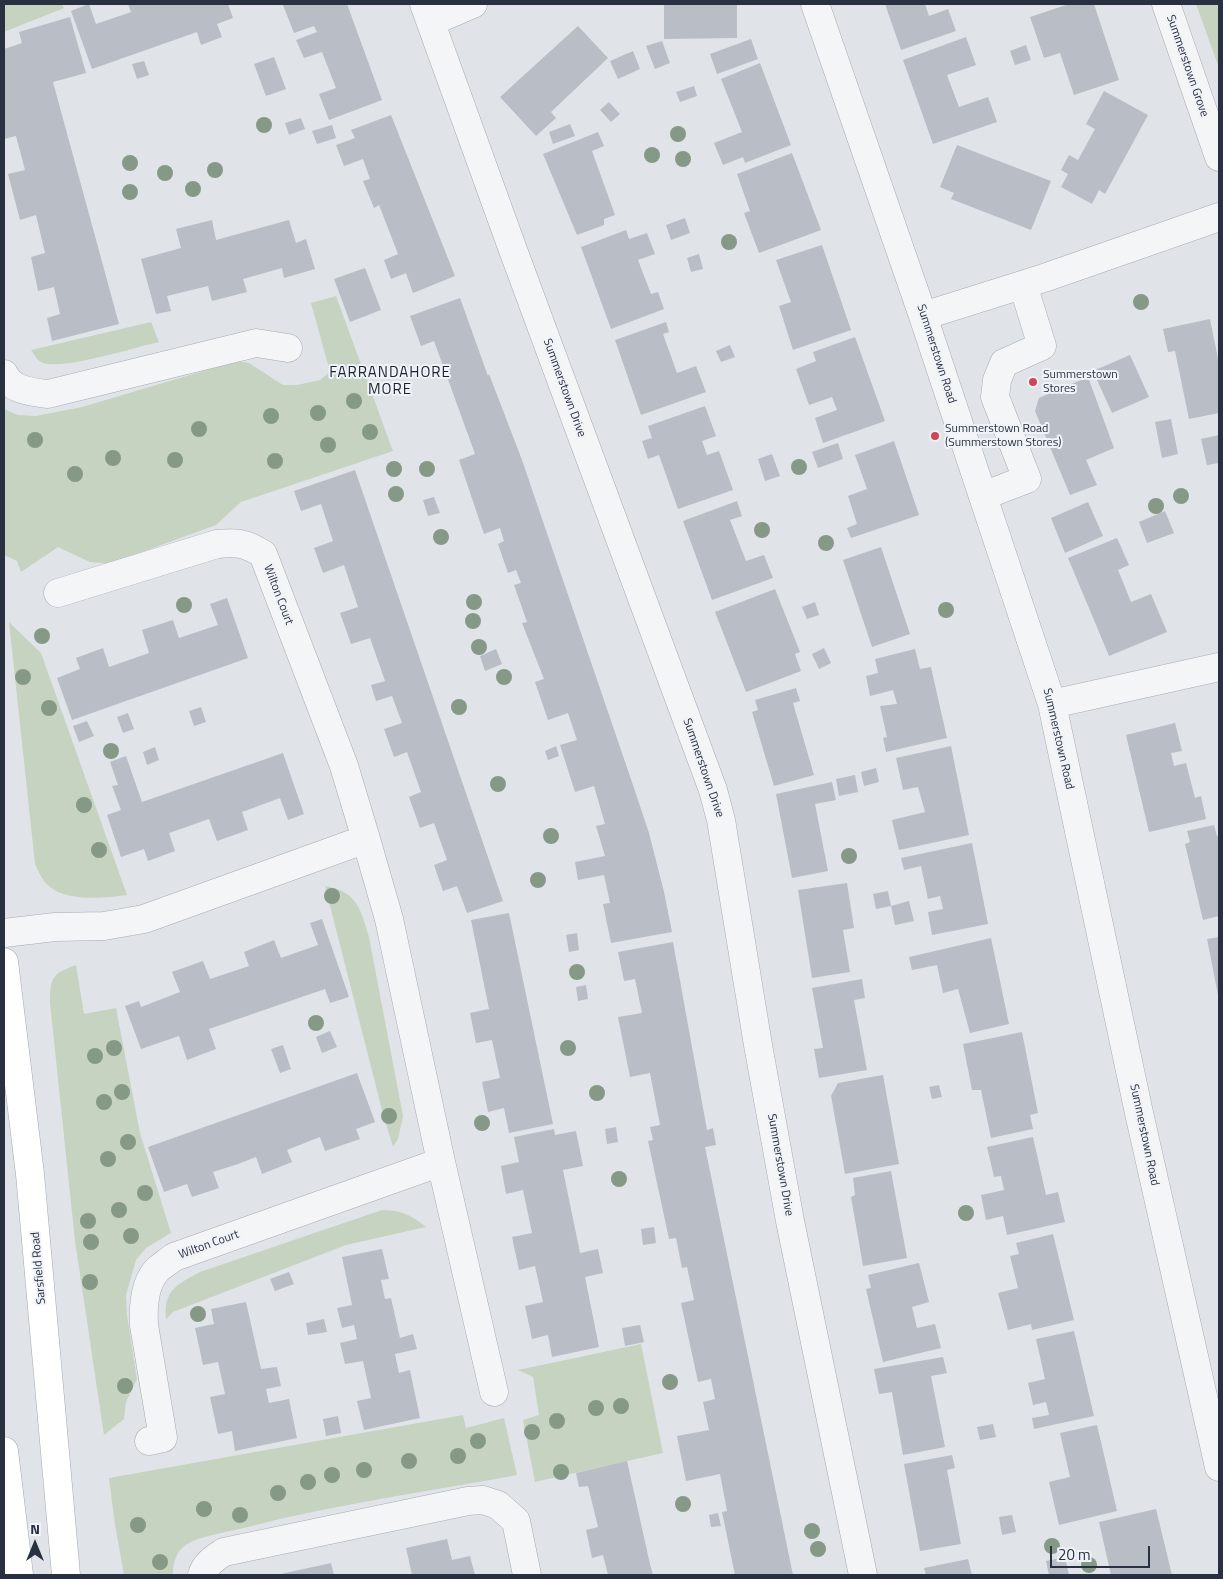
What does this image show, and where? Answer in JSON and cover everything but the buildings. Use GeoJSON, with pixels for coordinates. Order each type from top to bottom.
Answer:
{"type":"FeatureCollection","features":[{"type":"Feature","properties":{"kind":"main road","name":"Sarsfield Road"},"geometry":{"type":"LineString","coordinates":[[4,962],[30,1174],[66,1575]]}},
{"type":"Feature","properties":{"kind":"main road"},"geometry":{"type":"LineString","coordinates":[[4,1451],[19,1575]]}},
{"type":"Feature","properties":{"kind":"street","name":"Summerstown Drive"},"geometry":{"type":"LineString","coordinates":[[473,4],[427,13],[713,790],[721,820],[758,1045],[798,1262],[862,1575]]}},
{"type":"Feature","properties":{"kind":"street","name":"Summerstown Road"},"geometry":{"type":"LineString","coordinates":[[815,4],[924,316],[1052,704],[1139,1114],[1219,1467]]}},
{"type":"Feature","properties":{"kind":"street","name":"Summerstown Grove"},"geometry":{"type":"LineString","coordinates":[[1166,4],[1219,157]]}},
{"type":"Feature","properties":{"kind":"street"},"geometry":{"type":"LineString","coordinates":[[924,316],[1023,285],[1219,217]]}},
{"type":"Feature","properties":{"kind":"street"},"geometry":{"type":"LineString","coordinates":[[983,496],[1028,479],[996,397],[996,380],[1004,363],[1042,346],[1023,285]]}},
{"type":"Feature","properties":{"kind":"street"},"geometry":{"type":"LineString","coordinates":[[4,374],[6,379],[23,391],[48,394],[256,343],[288,348]]}},
{"type":"Feature","properties":{"kind":"street","name":"Wilton Court"},"geometry":{"type":"LineString","coordinates":[[58,593],[217,544],[235,542],[249,545],[263,554],[344,766],[389,919],[441,1162],[494,1392]]}},
{"type":"Feature","properties":{"kind":"street"},"geometry":{"type":"LineString","coordinates":[[1052,704],[1219,667]]}},
{"type":"Feature","properties":{"kind":"street"},"geometry":{"type":"LineString","coordinates":[[4,932],[55,926],[104,926],[144,919],[366,839]]}},
{"type":"Feature","properties":{"kind":"street","name":"Wilton Court"},"geometry":{"type":"LineString","coordinates":[[149,1441],[164,1438],[144,1325],[143,1308],[147,1288],[157,1270],[174,1257],[441,1162]]}},
{"type":"Feature","properties":{"kind":"street"},"geometry":{"type":"LineString","coordinates":[[202,1575],[203,1570],[213,1559],[224,1552],[468,1501],[483,1500],[498,1505],[516,1521],[528,1575]]}},
{"type":"Feature","properties":{"kind":"green space"},"geometry":{"type":"Polygon","coordinates":[[[4,4],[62,4],[64,8],[4,32],[4,4]]]}},
{"type":"Feature","properties":{"kind":"green space"},"geometry":{"type":"Polygon","coordinates":[[[1196,4],[1219,4],[1219,68],[1196,4]]]}},
{"type":"Feature","properties":{"kind":"green space"},"geometry":{"type":"Polygon","coordinates":[[[336,296],[393,451],[241,502],[216,525],[109,564],[90,562],[58,547],[21,572],[17,561],[4,555],[4,409],[18,415],[36,416],[82,407],[237,361],[249,363],[283,385],[297,385],[320,380],[330,372],[311,303],[336,296]]]}},
{"type":"Feature","properties":{"kind":"green space"},"geometry":{"type":"Polygon","coordinates":[[[151,322],[159,342],[98,358],[63,364],[50,364],[41,362],[31,350],[151,322]]]}},
{"type":"Feature","properties":{"kind":"green space"},"geometry":{"type":"Polygon","coordinates":[[[9,622],[41,653],[127,895],[87,898],[58,892],[47,885],[35,864],[9,622]]]}},
{"type":"Feature","properties":{"kind":"green space"},"geometry":{"type":"Polygon","coordinates":[[[325,886],[344,892],[351,897],[360,909],[369,937],[403,1116],[398,1139],[393,1147],[382,1110],[325,886]]]}},
{"type":"Feature","properties":{"kind":"green space"},"geometry":{"type":"Polygon","coordinates":[[[76,965],[84,1014],[116,1008],[140,1133],[171,1233],[146,1248],[136,1260],[126,1295],[127,1315],[137,1379],[126,1402],[124,1419],[104,1435],[75,1241],[50,1003],[51,987],[54,978],[62,971],[76,965]]]}},
{"type":"Feature","properties":{"kind":"green space"},"geometry":{"type":"Polygon","coordinates":[[[382,1210],[406,1214],[426,1227],[346,1245],[173,1312],[166,1319],[167,1301],[174,1289],[185,1280],[200,1272],[382,1210]]]}},
{"type":"Feature","properties":{"kind":"green space"},"geometry":{"type":"Polygon","coordinates":[[[641,1344],[663,1453],[535,1482],[523,1420],[539,1415],[533,1377],[518,1370],[641,1344]]]}},
{"type":"Feature","properties":{"kind":"green space"},"geometry":{"type":"Polygon","coordinates":[[[463,1415],[466,1428],[504,1418],[517,1475],[348,1505],[209,1536],[194,1540],[181,1549],[175,1561],[173,1575],[124,1575],[109,1478],[463,1415]]]}},
{"type":"Feature","properties":{"kind":"place","name":"Summerstown Stores"},"geometry":{"type":"Point","coordinates":[1033,382]}},
{"type":"Feature","properties":{"kind":"place","name":"Summerstown Road (Summerstown Stores)"},"geometry":{"type":"Point","coordinates":[935,436]}},
{"type":"Feature","properties":{"kind":"district","name":"FARRANDAHORE MORE"},"geometry":{"type":"Point","coordinates":[390,382]}}]}
